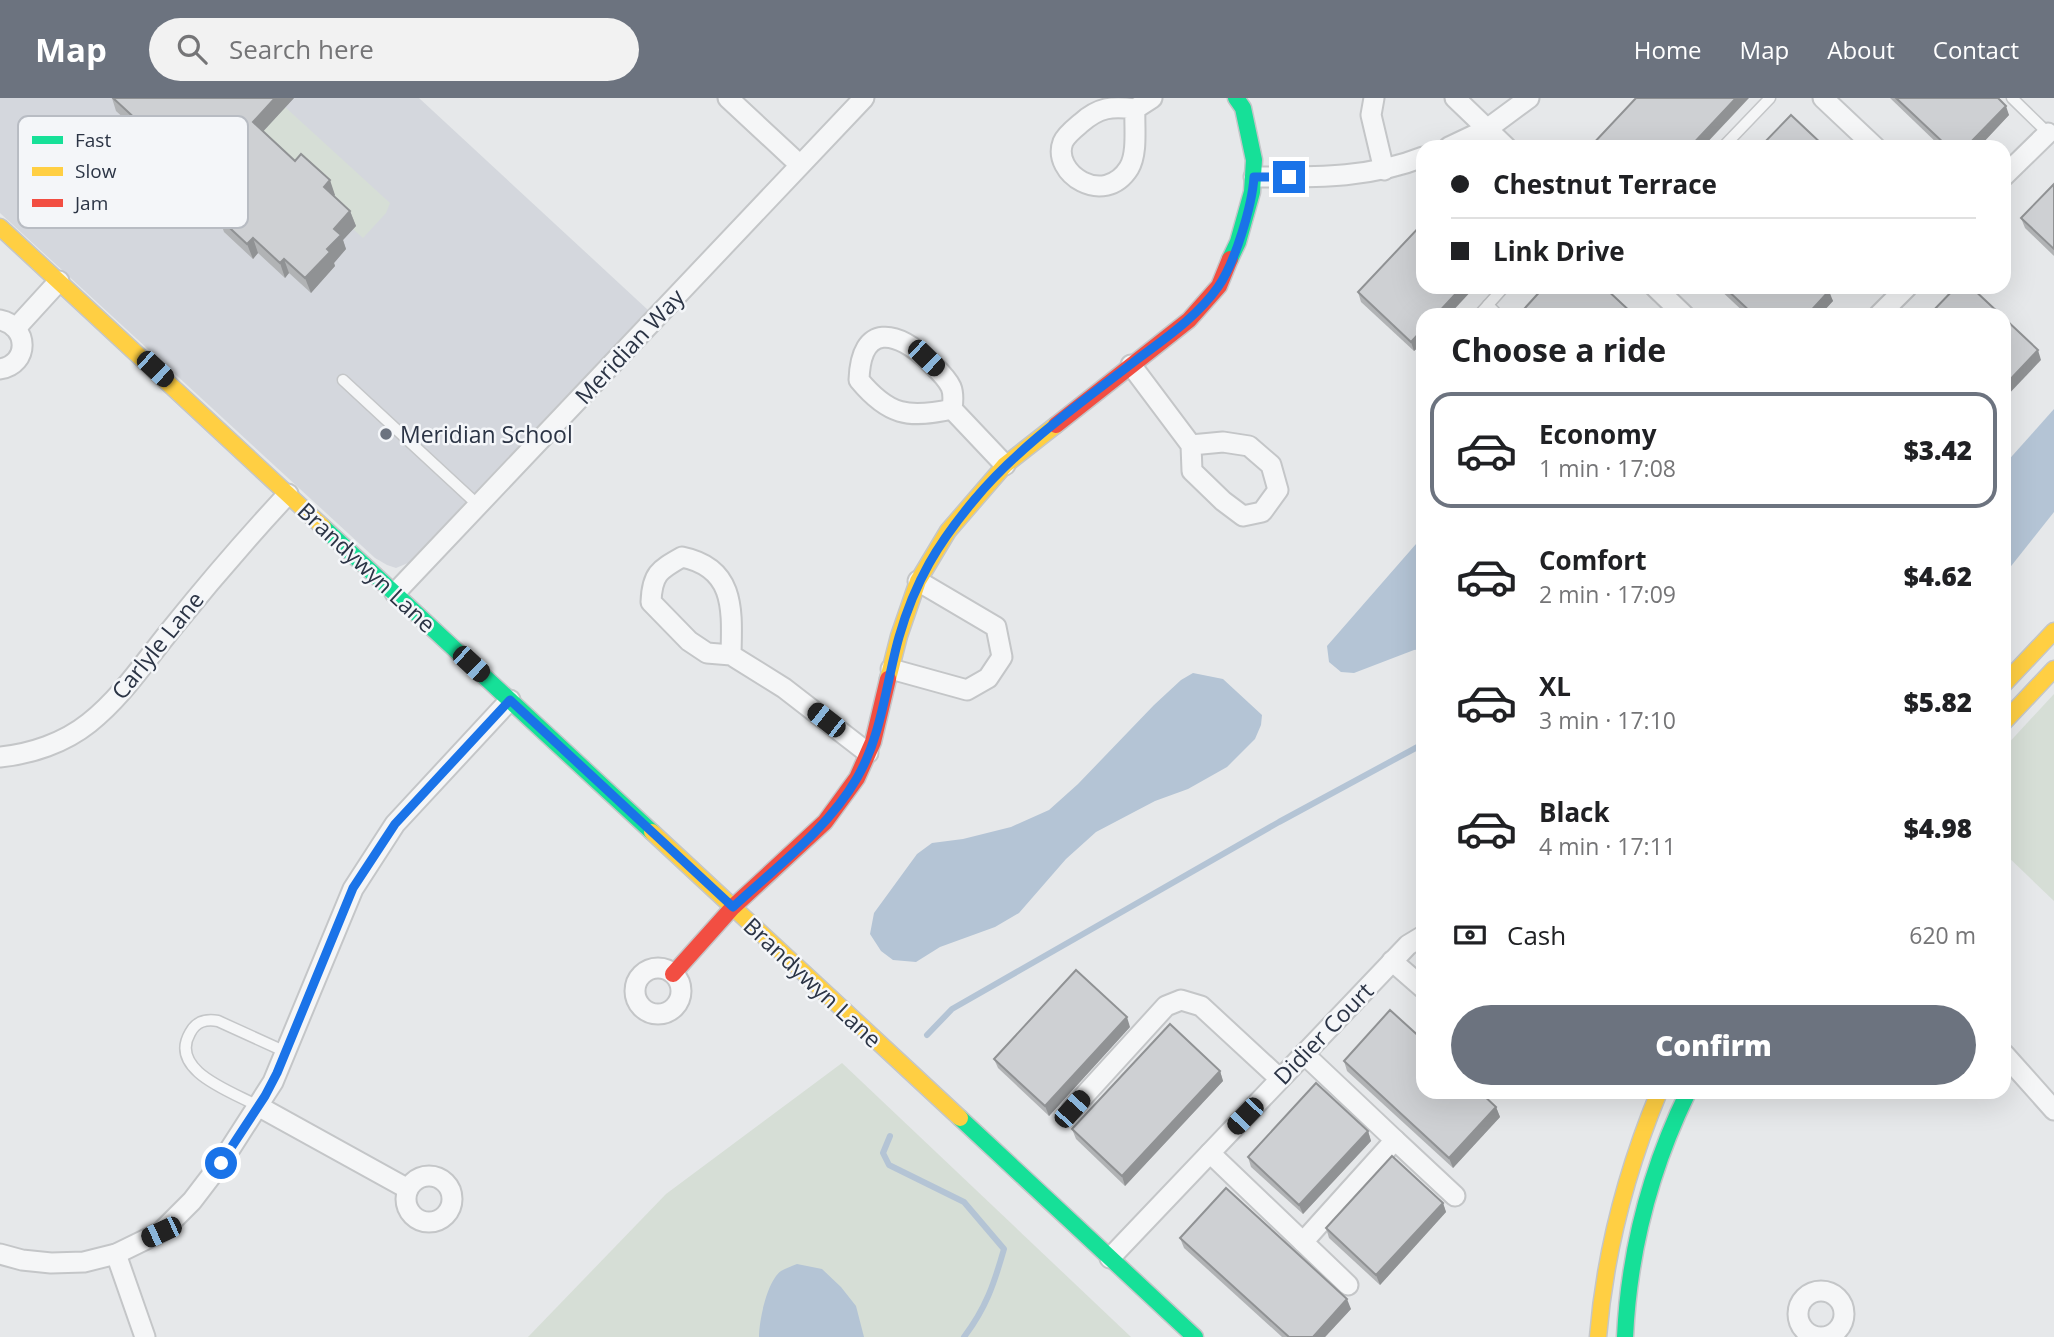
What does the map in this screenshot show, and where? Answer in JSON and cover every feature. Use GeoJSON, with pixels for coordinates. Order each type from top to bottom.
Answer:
{"type":"FeatureCollection","features":[{"type":"Feature","properties":{"kind":"street"},"geometry":{"type":"LineString","coordinates":[[728,98],[800,165]]}},
{"type":"Feature","properties":{"kind":"street","name":"Meridian Way"},"geometry":{"type":"LineString","coordinates":[[395,593],[864,98]]}},
{"type":"Feature","properties":{"kind":"street"},"geometry":{"type":"LineString","coordinates":[[1135,109],[1134,149],[1130,167],[1108,186],[1085,184],[1065,165],[1062,143],[1084,120],[1100,110],[1114,106],[1135,109],[1153,98]]}},
{"type":"Feature","properties":{"kind":"street"},"geometry":{"type":"LineString","coordinates":[[673,974],[733,907],[825,822],[857,778],[873,742],[891,668],[918,581],[948,531],[1005,465],[1189,320],[1219,286],[1238,242],[1254,177],[1254,160],[1243,108],[1236,98]]}},
{"type":"Feature","properties":{"kind":"street"},"geometry":{"type":"LineString","coordinates":[[1374,98],[1371,115],[1384,170]]}},
{"type":"Feature","properties":{"kind":"street"},"geometry":{"type":"LineString","coordinates":[[1455,98],[1498,140]]}},
{"type":"Feature","properties":{"kind":"street"},"geometry":{"type":"LineString","coordinates":[[1465,140],[1487,130],[1529,98]]}},
{"type":"Feature","properties":{"kind":"street"},"geometry":{"type":"LineString","coordinates":[[1823,98],[1868,140]]}},
{"type":"Feature","properties":{"kind":"street"},"geometry":{"type":"LineString","coordinates":[[2011,170],[2051,136]]}},
{"type":"Feature","properties":{"kind":"street"},"geometry":{"type":"LineString","coordinates":[[1254,177],[1357,174],[1398,167],[1416,160]]}},
{"type":"Feature","properties":{"kind":"street","name":"Brandywyn Lane"},"geometry":{"type":"LineString","coordinates":[[0,227],[1195,1337]]}},
{"type":"Feature","properties":{"kind":"street"},"geometry":{"type":"LineString","coordinates":[[0,369],[12,365],[22,352],[21,335],[8,324],[59,281]]}},
{"type":"Feature","properties":{"kind":"street"},"geometry":{"type":"LineString","coordinates":[[1662,294],[1677,308]]}},
{"type":"Feature","properties":{"kind":"street"},"geometry":{"type":"LineString","coordinates":[[1887,308],[1900,294]]}},
{"type":"Feature","properties":{"kind":"street"},"geometry":{"type":"LineString","coordinates":[[952,409],[927,415],[895,411],[874,398],[859,380],[860,359],[870,344],[884,336],[899,338],[913,347],[951,386],[952,409],[1005,465]]}},
{"type":"Feature","properties":{"kind":"street"},"geometry":{"type":"LineString","coordinates":[[1131,365],[1191,445],[1192,471],[1243,516],[1262,512],[1278,489],[1271,465],[1249,446],[1223,442],[1191,445]]}},
{"type":"Feature","properties":{"kind":"street","name":"Carlyle Lane"},"geometry":{"type":"LineString","coordinates":[[0,757],[23,755],[87,725],[115,699],[230,557],[288,494]]}},
{"type":"Feature","properties":{"kind":"street"},"geometry":{"type":"LineString","coordinates":[[731,655],[732,619],[728,591],[715,573],[701,561],[682,557],[664,568],[652,583],[651,602],[689,641],[707,653],[731,655],[784,688],[868,753]]}},
{"type":"Feature","properties":{"kind":"street"},"geometry":{"type":"LineString","coordinates":[[891,668],[967,690],[988,678],[1002,657],[996,627],[918,581]]}},
{"type":"Feature","properties":{"kind":"street"},"geometry":{"type":"LineString","coordinates":[[2011,677],[2054,631]]}},
{"type":"Feature","properties":{"kind":"street"},"geometry":{"type":"LineString","coordinates":[[2011,714],[2054,669]]}},
{"type":"Feature","properties":{"kind":"street"},"geometry":{"type":"LineString","coordinates":[[0,1254],[51,1263],[85,1262],[116,1254],[161,1232],[192,1200],[221,1163],[273,1082],[353,888],[369,862],[395,824],[510,700]]}},
{"type":"Feature","properties":{"kind":"street","name":"Didier Court"},"geometry":{"type":"LineString","coordinates":[[1110,1258],[1392,961],[1416,940]]}},
{"type":"Feature","properties":{"kind":"street"},"geometry":{"type":"LineString","coordinates":[[1392,961],[1416,982]]}},
{"type":"Feature","properties":{"kind":"street"},"geometry":{"type":"LineString","coordinates":[[1072,1109],[1166,1006],[1181,1000],[1201,1006],[1280,1079]]}},
{"type":"Feature","properties":{"kind":"street"},"geometry":{"type":"LineString","coordinates":[[1304,1054],[1455,1196]]}},
{"type":"Feature","properties":{"kind":"street"},"geometry":{"type":"LineString","coordinates":[[2011,1062],[2054,1110]]}},
{"type":"Feature","properties":{"kind":"street"},"geometry":{"type":"LineString","coordinates":[[1598,1337],[1600,1293],[1618,1203],[1636,1145],[1656,1099]]}},
{"type":"Feature","properties":{"kind":"street"},"geometry":{"type":"LineString","coordinates":[[1625,1337],[1625,1315],[1639,1223],[1659,1159],[1685,1099]]}},
{"type":"Feature","properties":{"kind":"street"},"geometry":{"type":"LineString","coordinates":[[258,1106],[408,1189]]}},
{"type":"Feature","properties":{"kind":"street"},"geometry":{"type":"LineString","coordinates":[[1303,1242],[1395,1140]]}},
{"type":"Feature","properties":{"kind":"street"},"geometry":{"type":"LineString","coordinates":[[1210,1153],[1348,1285]]}},
{"type":"Feature","properties":{"kind":"street"},"geometry":{"type":"LineString","coordinates":[[116,1254],[145,1337]]}},
{"type":"Feature","properties":{"kind":"lane"},"geometry":{"type":"LineString","coordinates":[[1730,140],[1770,98]]}},
{"type":"Feature","properties":{"kind":"lane"},"geometry":{"type":"LineString","coordinates":[[2012,98],[2051,136]]}},
{"type":"Feature","properties":{"kind":"lane"},"geometry":{"type":"LineString","coordinates":[[1485,308],[1498,294]]}},
{"type":"Feature","properties":{"kind":"lane"},"geometry":{"type":"LineString","coordinates":[[1488,305],[1491,308]]}},
{"type":"Feature","properties":{"kind":"lane"},"geometry":{"type":"LineString","coordinates":[[343,380],[478,505]]}},
{"type":"Feature","properties":{"kind":"lane"},"geometry":{"type":"LineString","coordinates":[[258,1106],[191,1067],[186,1057],[187,1039],[193,1028],[202,1021],[218,1021],[286,1052]]}},
{"type":"Feature","properties":{"kind":"shaded area","name":"Meridian School"},"geometry":{"type":"Polygon","coordinates":[[[0,98],[419,98],[648,310],[408,563],[396,568],[375,558],[0,213],[0,98]]]}},
{"type":"Feature","properties":{"kind":"shaded area"},"geometry":{"type":"Polygon","coordinates":[[[285,107],[390,203],[386,213],[363,238],[353,229],[355,225],[248,155],[248,148],[285,107]]]}},
{"type":"Feature","properties":{"kind":"shaded area"},"geometry":{"type":"Polygon","coordinates":[[[2054,694],[2054,901],[2011,860],[2011,740],[2054,694]]]}},
{"type":"Feature","properties":{"kind":"shaded area"},"geometry":{"type":"Polygon","coordinates":[[[842,1063],[1131,1337],[528,1337],[666,1194],[842,1063]]]}},
{"type":"Feature","properties":{"kind":"water"},"geometry":{"type":"Polygon","coordinates":[[[2054,409],[2054,512],[2011,566],[2011,457],[2054,409]]]}},
{"type":"Feature","properties":{"kind":"water"},"geometry":{"type":"Polygon","coordinates":[[[1416,544],[1416,650],[1354,673],[1341,672],[1329,662],[1327,646],[1416,544]]]}},
{"type":"Feature","properties":{"kind":"water"},"geometry":{"type":"Polygon","coordinates":[[[1193,673],[1223,679],[1262,715],[1255,739],[1227,767],[1188,789],[1155,801],[1096,832],[1066,859],[1019,913],[995,927],[940,947],[916,962],[893,960],[881,951],[870,934],[874,913],[917,854],[932,843],[963,839],[1011,827],[1049,810],[1078,784],[1154,705],[1181,680],[1193,673]]]}},
{"type":"Feature","properties":{"kind":"water"},"geometry":{"type":"Polygon","coordinates":[[[797,1264],[822,1269],[841,1287],[856,1306],[864,1337],[759,1337],[762,1312],[772,1283],[781,1271],[797,1264]]]}},
{"type":"Feature","properties":{"kind":"building"},"geometry":{"type":"Polygon","coordinates":[[[113,98],[275,98],[253,122],[295,161],[301,154],[330,180],[324,187],[350,211],[334,229],[341,235],[327,249],[330,252],[305,278],[284,259],[280,263],[253,238],[247,244],[230,228],[248,228],[248,116],[132,116],[113,98]]]}},
{"type":"Feature","properties":{"kind":"building"},"geometry":{"type":"Polygon","coordinates":[[[1636,98],[1736,98],[1697,140],[1597,140],[1636,98]]]}},
{"type":"Feature","properties":{"kind":"building"},"geometry":{"type":"Polygon","coordinates":[[[1896,98],[1998,98],[2006,106],[1973,140],[1941,140],[1896,98]]]}},
{"type":"Feature","properties":{"kind":"building"},"geometry":{"type":"Polygon","coordinates":[[[1791,115],[1818,140],[1767,140],[1791,115]]]}},
{"type":"Feature","properties":{"kind":"building"},"geometry":{"type":"Polygon","coordinates":[[[2054,184],[2054,249],[2021,218],[2054,184]]]}},
{"type":"Feature","properties":{"kind":"building"},"geometry":{"type":"Polygon","coordinates":[[[1416,230],[1416,294],[1456,294],[1442,308],[1416,308],[1416,337],[1411,342],[1358,292],[1416,230]]]}},
{"type":"Feature","properties":{"kind":"building"},"geometry":{"type":"Polygon","coordinates":[[[1538,294],[1612,294],[1626,308],[1525,308],[1538,294]]]}},
{"type":"Feature","properties":{"kind":"building"},"geometry":{"type":"Polygon","coordinates":[[[1732,294],[1826,294],[1813,308],[1746,308],[1732,294]]]}},
{"type":"Feature","properties":{"kind":"building"},"geometry":{"type":"Polygon","coordinates":[[[1949,294],[1978,294],[1994,308],[1936,308],[1949,294]]]}},
{"type":"Feature","properties":{"kind":"building"},"geometry":{"type":"Polygon","coordinates":[[[2011,325],[2038,350],[2011,379],[2011,325]]]}},
{"type":"Feature","properties":{"kind":"building"},"geometry":{"type":"Polygon","coordinates":[[[1076,970],[1127,1017],[1045,1106],[994,1059],[1076,970]]]}},
{"type":"Feature","properties":{"kind":"building"},"geometry":{"type":"Polygon","coordinates":[[[1390,1010],[1416,1034],[1416,1099],[1487,1099],[1496,1107],[1449,1158],[1344,1061],[1390,1010]]]}},
{"type":"Feature","properties":{"kind":"building"},"geometry":{"type":"Polygon","coordinates":[[[1170,1024],[1220,1071],[1122,1176],[1072,1129],[1170,1024]]]}},
{"type":"Feature","properties":{"kind":"building"},"geometry":{"type":"Polygon","coordinates":[[[1316,1083],[1368,1131],[1299,1205],[1248,1157],[1316,1083]]]}},
{"type":"Feature","properties":{"kind":"building"},"geometry":{"type":"Polygon","coordinates":[[[1392,1156],[1443,1203],[1376,1275],[1326,1228],[1392,1156]]]}},
{"type":"Feature","properties":{"kind":"building"},"geometry":{"type":"Polygon","coordinates":[[[1226,1188],[1347,1299],[1313,1337],[1289,1337],[1180,1238],[1226,1188]]]}},
{"type":"Feature","properties":{"kind":"waterway"},"geometry":{"type":"LineString","coordinates":[[927,1035],[952,1009],[1279,822],[1416,748]]}},
{"type":"Feature","properties":{"kind":"waterway"},"geometry":{"type":"LineString","coordinates":[[890,1136],[883,1153],[889,1165],[964,1202],[1004,1249],[988,1295],[964,1337]]}},
{"type":"Feature","properties":{"kind":"traffic: fast"},"geometry":{"type":"LineString","coordinates":[[1230,259],[1238,242],[1252,192],[1254,160],[1243,108],[1236,98]]}},
{"type":"Feature","properties":{"kind":"traffic: fast"},"geometry":{"type":"LineString","coordinates":[[323,527],[652,832]]}},
{"type":"Feature","properties":{"kind":"traffic: fast"},"geometry":{"type":"LineString","coordinates":[[1625,1337],[1631,1273],[1644,1211],[1652,1181],[1685,1099]]}},
{"type":"Feature","properties":{"kind":"traffic: fast"},"geometry":{"type":"LineString","coordinates":[[960,1118],[1195,1337]]}},
{"type":"Feature","properties":{"kind":"traffic: slow"},"geometry":{"type":"LineString","coordinates":[[0,227],[323,527]]}},
{"type":"Feature","properties":{"kind":"traffic: slow"},"geometry":{"type":"LineString","coordinates":[[888,679],[918,581],[948,531],[1005,465],[1056,425]]}},
{"type":"Feature","properties":{"kind":"traffic: slow"},"geometry":{"type":"LineString","coordinates":[[2011,677],[2054,631]]}},
{"type":"Feature","properties":{"kind":"traffic: slow"},"geometry":{"type":"LineString","coordinates":[[2011,715],[2054,669]]}},
{"type":"Feature","properties":{"kind":"traffic: slow"},"geometry":{"type":"LineString","coordinates":[[652,832],[960,1118]]}},
{"type":"Feature","properties":{"kind":"traffic: slow"},"geometry":{"type":"LineString","coordinates":[[1598,1337],[1606,1274],[1619,1212],[1656,1099]]}},
{"type":"Feature","properties":{"kind":"traffic: jam"},"geometry":{"type":"LineString","coordinates":[[1056,425],[1189,320],[1219,286],[1230,259]]}},
{"type":"Feature","properties":{"kind":"traffic: jam"},"geometry":{"type":"LineString","coordinates":[[673,974],[733,907],[825,822],[857,778],[873,742],[888,679]]}},
{"type":"Feature","properties":{"kind":"place","name":"Meridian School"},"geometry":{"type":"Point","coordinates":[386,434]}},
{"type":"Feature","properties":{"kind":"route"},"geometry":{"type":"LineString","coordinates":[[221,1163],[273,1082],[353,888],[369,862],[395,824],[510,700],[733,907],[825,822],[857,778],[873,742],[900,636],[918,581],[948,531],[1005,465],[1189,320],[1219,286],[1238,242],[1254,177],[1289,177]]}}]}
